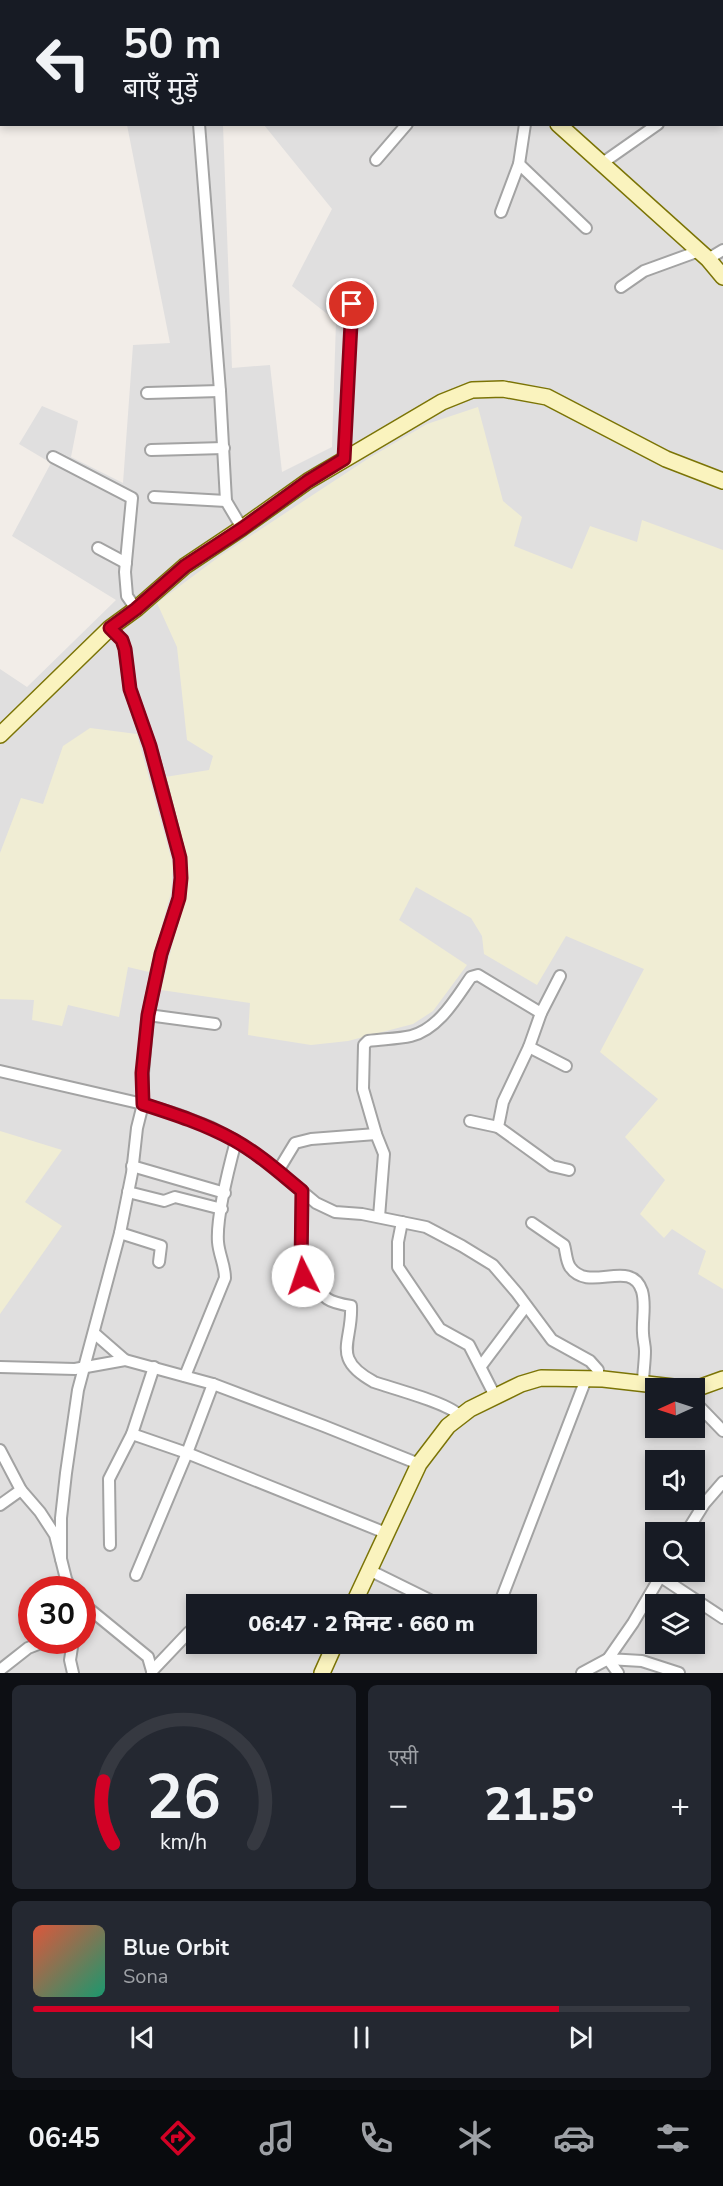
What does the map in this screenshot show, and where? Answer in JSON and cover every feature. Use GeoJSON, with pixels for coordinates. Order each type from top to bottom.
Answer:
{"type":"FeatureCollection","features":[{"type":"Feature","properties":{"kind":"main road"},"geometry":{"type":"LineString","coordinates":[[560,126],[703,255],[723,277]]}},
{"type":"Feature","properties":{"kind":"main road"},"geometry":{"type":"LineString","coordinates":[[0,735],[110,628],[136,609],[185,566],[308,481],[442,402],[472,390],[503,389],[547,397],[666,459],[723,481]]}},
{"type":"Feature","properties":{"kind":"main road"},"geometry":{"type":"LineString","coordinates":[[358,1594],[419,1464],[448,1426],[460,1416],[495,1396],[541,1378],[592,1379],[643,1384]]}},
{"type":"Feature","properties":{"kind":"main road"},"geometry":{"type":"LineString","coordinates":[[705,1386],[723,1379]]}},
{"type":"Feature","properties":{"kind":"main road"},"geometry":{"type":"LineString","coordinates":[[322,1673],[331,1654]]}},
{"type":"Feature","properties":{"kind":"street"},"geometry":{"type":"LineString","coordinates":[[200,126],[226,501],[243,528]]}},
{"type":"Feature","properties":{"kind":"street"},"geometry":{"type":"LineString","coordinates":[[376,160],[405,126]]}},
{"type":"Feature","properties":{"kind":"street"},"geometry":{"type":"LineString","coordinates":[[501,212],[519,164],[525,126]]}},
{"type":"Feature","properties":{"kind":"street"},"geometry":{"type":"LineString","coordinates":[[601,164],[655,126]]}},
{"type":"Feature","properties":{"kind":"street"},"geometry":{"type":"LineString","coordinates":[[519,164],[586,228]]}},
{"type":"Feature","properties":{"kind":"street"},"geometry":{"type":"LineString","coordinates":[[621,287],[645,271],[723,250]]}},
{"type":"Feature","properties":{"kind":"street"},"geometry":{"type":"LineString","coordinates":[[147,393],[220,392]]}},
{"type":"Feature","properties":{"kind":"street"},"geometry":{"type":"LineString","coordinates":[[151,450],[224,448]]}},
{"type":"Feature","properties":{"kind":"street"},"geometry":{"type":"LineString","coordinates":[[53,457],[132,498],[126,563],[127,596],[136,609]]}},
{"type":"Feature","properties":{"kind":"street"},"geometry":{"type":"LineString","coordinates":[[154,498],[226,501]]}},
{"type":"Feature","properties":{"kind":"street"},"geometry":{"type":"LineString","coordinates":[[98,548],[126,563]]}},
{"type":"Feature","properties":{"kind":"street"},"geometry":{"type":"LineString","coordinates":[[61,1558],[66,1473],[78,1390],[120,1233],[143,1104],[142,1073],[148,1015],[161,954],[179,898],[181,878],[180,858],[150,746],[130,689],[125,649],[122,640],[110,628]]}},
{"type":"Feature","properties":{"kind":"street"},"geometry":{"type":"LineString","coordinates":[[380,1218],[384,1154],[363,1089],[364,1045],[368,1041],[412,1036],[425,1029],[439,1020],[471,977],[478,975],[541,1013]]}},
{"type":"Feature","properties":{"kind":"street"},"geometry":{"type":"LineString","coordinates":[[498,1127],[503,1102],[529,1047],[541,1013],[560,976]]}},
{"type":"Feature","properties":{"kind":"street"},"geometry":{"type":"LineString","coordinates":[[148,1015],[215,1024]]}},
{"type":"Feature","properties":{"kind":"street"},"geometry":{"type":"LineString","coordinates":[[529,1047],[566,1066]]}},
{"type":"Feature","properties":{"kind":"street"},"geometry":{"type":"LineString","coordinates":[[0,1071],[143,1104],[200,1123],[236,1141],[278,1171],[316,1203],[335,1212],[426,1227],[493,1265],[552,1340],[590,1361],[598,1370],[592,1379],[504,1594]]}},
{"type":"Feature","properties":{"kind":"street"},"geometry":{"type":"LineString","coordinates":[[470,1121],[498,1127],[545,1162],[569,1170]]}},
{"type":"Feature","properties":{"kind":"street"},"geometry":{"type":"LineString","coordinates":[[278,1171],[295,1143],[311,1139],[376,1134]]}},
{"type":"Feature","properties":{"kind":"street"},"geometry":{"type":"LineString","coordinates":[[185,1376],[225,1278],[225,1266],[218,1241],[236,1141]]}},
{"type":"Feature","properties":{"kind":"street"},"geometry":{"type":"LineString","coordinates":[[132,1166],[225,1193]]}},
{"type":"Feature","properties":{"kind":"street"},"geometry":{"type":"LineString","coordinates":[[302,1191],[301,1267],[303,1276],[314,1278],[327,1300],[351,1306],[346,1343],[351,1364],[375,1382],[444,1405],[460,1416]]}},
{"type":"Feature","properties":{"kind":"street"},"geometry":{"type":"LineString","coordinates":[[128,1192],[164,1201],[175,1197],[222,1209]]}},
{"type":"Feature","properties":{"kind":"street"},"geometry":{"type":"LineString","coordinates":[[402,1222],[398,1268],[440,1329],[469,1345],[495,1396]]}},
{"type":"Feature","properties":{"kind":"street"},"geometry":{"type":"LineString","coordinates":[[532,1223],[564,1245],[568,1265],[583,1277],[593,1279],[610,1275],[625,1276],[635,1281],[642,1290],[645,1353],[643,1384]]}},
{"type":"Feature","properties":{"kind":"street"},"geometry":{"type":"LineString","coordinates":[[120,1233],[161,1246],[159,1262]]}},
{"type":"Feature","properties":{"kind":"street"},"geometry":{"type":"LineString","coordinates":[[481,1365],[526,1306]]}},
{"type":"Feature","properties":{"kind":"street"},"geometry":{"type":"LineString","coordinates":[[94,1333],[125,1360]]}},
{"type":"Feature","properties":{"kind":"street"},"geometry":{"type":"LineString","coordinates":[[0,1367],[75,1369],[125,1360],[213,1384],[419,1464]]}},
{"type":"Feature","properties":{"kind":"street"},"geometry":{"type":"LineString","coordinates":[[110,1545],[109,1479],[132,1434],[154,1367]]}},
{"type":"Feature","properties":{"kind":"street"},"geometry":{"type":"LineString","coordinates":[[136,1575],[213,1384]]}},
{"type":"Feature","properties":{"kind":"street"},"geometry":{"type":"LineString","coordinates":[[705,1410],[723,1431]]}},
{"type":"Feature","properties":{"kind":"street"},"geometry":{"type":"LineString","coordinates":[[132,1434],[187,1453],[386,1533]]}},
{"type":"Feature","properties":{"kind":"street"},"geometry":{"type":"LineString","coordinates":[[0,1450],[21,1490],[40,1512],[55,1535],[65,1576]]}},
{"type":"Feature","properties":{"kind":"street"},"geometry":{"type":"LineString","coordinates":[[693,1522],[704,1504],[723,1482]]}},
{"type":"Feature","properties":{"kind":"street"},"geometry":{"type":"LineString","coordinates":[[0,1505],[21,1490]]}},
{"type":"Feature","properties":{"kind":"street"},"geometry":{"type":"LineString","coordinates":[[369,1570],[418,1594]]}},
{"type":"Feature","properties":{"kind":"street"},"geometry":{"type":"LineString","coordinates":[[582,1673],[608,1659],[657,1582]]}},
{"type":"Feature","properties":{"kind":"street"},"geometry":{"type":"LineString","coordinates":[[673,1582],[723,1618]]}},
{"type":"Feature","properties":{"kind":"street"},"geometry":{"type":"LineString","coordinates":[[96,1614],[148,1657],[150,1672]]}},
{"type":"Feature","properties":{"kind":"street"},"geometry":{"type":"LineString","coordinates":[[150,1672],[186,1635]]}},
{"type":"Feature","properties":{"kind":"street"},"geometry":{"type":"LineString","coordinates":[[0,1670],[20,1654]]}},
{"type":"Feature","properties":{"kind":"street"},"geometry":{"type":"LineString","coordinates":[[71,1654],[73,1673]]}},
{"type":"Feature","properties":{"kind":"street"},"geometry":{"type":"LineString","coordinates":[[608,1659],[618,1673]]}},
{"type":"Feature","properties":{"kind":"street"},"geometry":{"type":"LineString","coordinates":[[608,1659],[642,1661],[679,1673]]}},
{"type":"Feature","properties":{"kind":"lane"},"geometry":{"type":"LineString","coordinates":[[344,459],[352,304]]}},
{"type":"Feature","properties":{"kind":"shaded area"},"geometry":{"type":"Polygon","coordinates":[[[127,126],[223,126],[232,368],[270,365],[282,472],[332,447],[336,321],[292,286],[332,209],[265,126],[723,126],[723,1673],[0,1673],[0,669],[27,687],[116,600],[12,536],[51,463],[19,444],[42,406],[78,421],[71,457],[123,483],[133,345],[170,343],[127,126]]]}},
{"type":"Feature","properties":{"kind":"shaded area"},"geometry":{"type":"Polygon","coordinates":[[[478,407],[503,501],[522,517],[514,546],[572,569],[590,526],[637,542],[642,520],[723,550],[723,1289],[698,1274],[706,1251],[672,1229],[664,1238],[640,1214],[665,1180],[625,1137],[658,1099],[600,1052],[644,969],[566,936],[537,985],[484,954],[482,936],[471,918],[416,887],[399,920],[467,965],[433,1011],[413,1024],[348,1041],[311,1045],[248,1035],[250,1003],[161,990],[187,886],[185,855],[165,777],[209,770],[213,756],[187,740],[177,647],[157,603],[220,556],[369,458],[427,424],[478,407]]]}},
{"type":"Feature","properties":{"kind":"shaded area"},"geometry":{"type":"Polygon","coordinates":[[[90,728],[137,734],[173,865],[171,893],[149,972],[128,967],[119,1017],[68,1005],[62,1026],[32,1020],[34,1000],[0,999],[0,853],[21,798],[43,804],[63,746],[90,728]]]}},
{"type":"Feature","properties":{"kind":"shaded area"},"geometry":{"type":"Polygon","coordinates":[[[0,1131],[62,1150],[25,1202],[62,1226],[0,1314],[0,1131]]]}},
{"type":"Feature","properties":{"kind":"route"},"geometry":{"type":"LineString","coordinates":[[303,1276],[300,1209],[302,1191],[266,1161],[236,1141],[210,1127],[143,1104],[142,1073],[148,1015],[161,954],[179,898],[180,858],[150,746],[130,689],[125,649],[122,640],[110,628],[136,609],[185,566],[308,481],[344,459],[352,304]]}}]}
